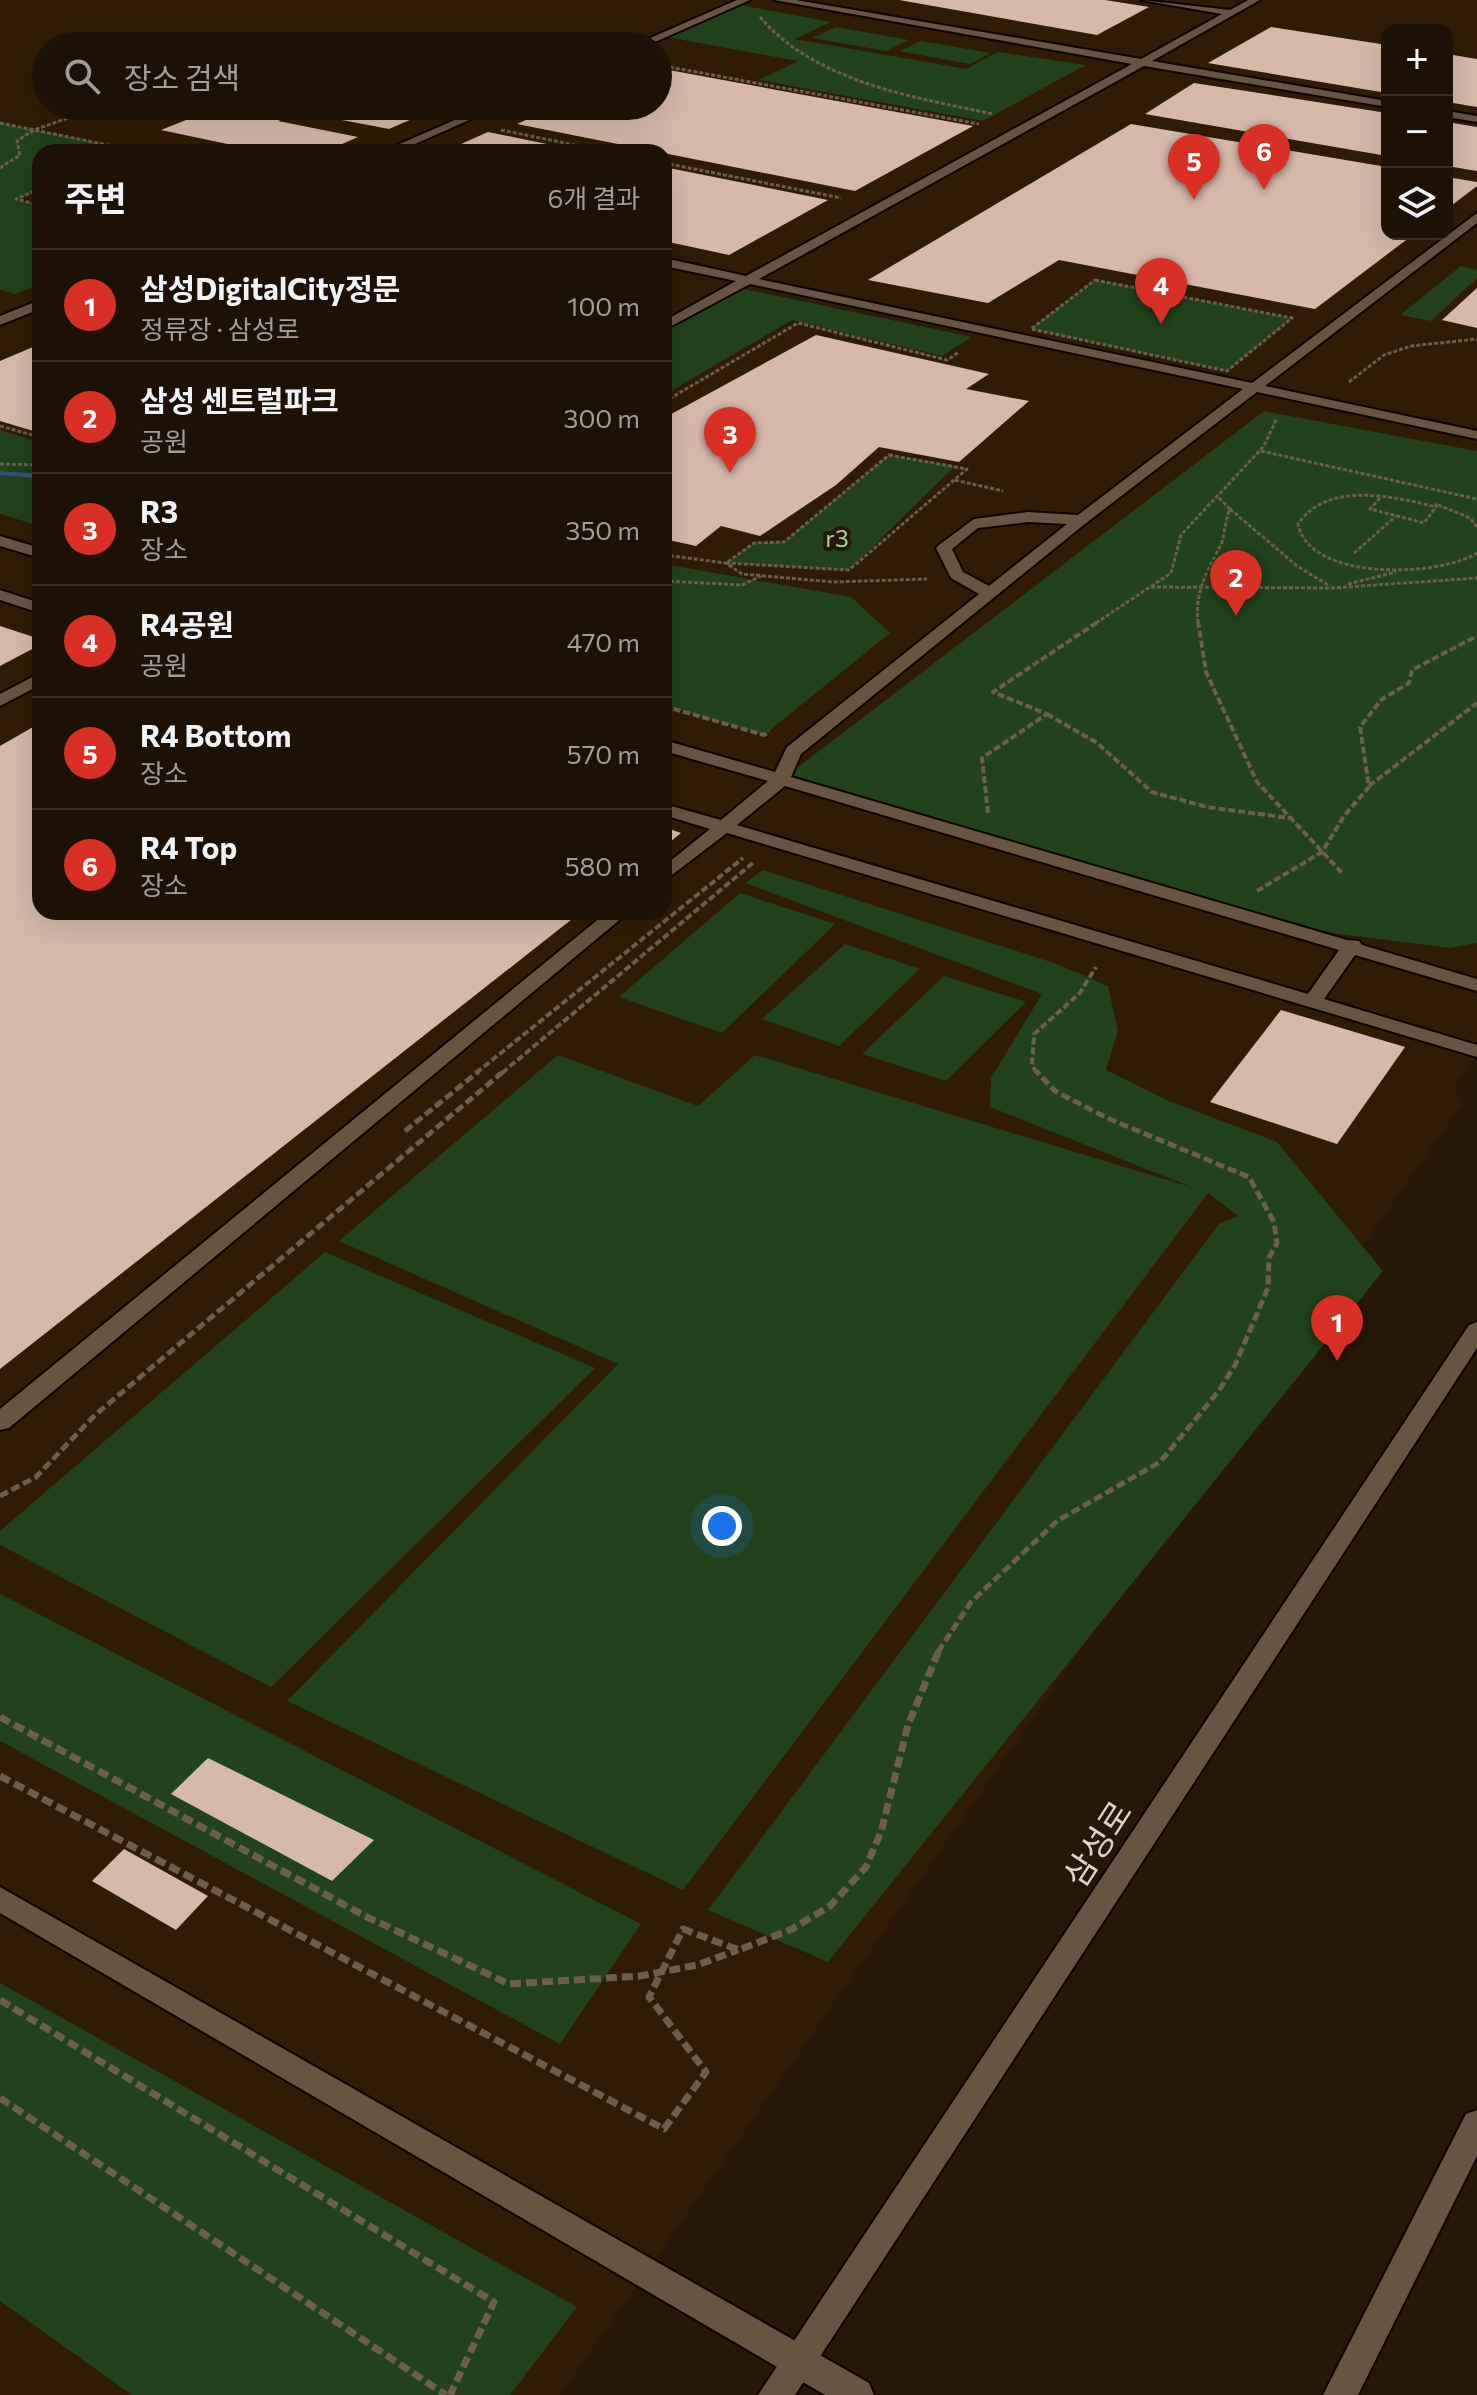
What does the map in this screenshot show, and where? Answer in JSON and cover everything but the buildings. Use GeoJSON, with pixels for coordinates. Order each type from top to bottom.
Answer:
{"type":"FeatureCollection","features":[{"type":"Feature","properties":{"kind":"street"},"geometry":{"type":"LineString","coordinates":[[670,32],[745,0]]}},
{"type":"Feature","properties":{"kind":"street"},"geometry":{"type":"LineString","coordinates":[[785,0],[1381,103]]}},
{"type":"Feature","properties":{"kind":"street"},"geometry":{"type":"LineString","coordinates":[[1146,0],[1232,13]]}},
{"type":"Feature","properties":{"kind":"street"},"geometry":{"type":"LineString","coordinates":[[672,322],[1255,0]]}},
{"type":"Feature","properties":{"kind":"street"},"geometry":{"type":"LineString","coordinates":[[1453,115],[1477,119]]}},
{"type":"Feature","properties":{"kind":"street"},"geometry":{"type":"LineString","coordinates":[[406,144],[463,120]]}},
{"type":"Feature","properties":{"kind":"street"},"geometry":{"type":"LineString","coordinates":[[1453,237],[1476,220]]}},
{"type":"Feature","properties":{"kind":"street"},"geometry":{"type":"LineString","coordinates":[[1453,238],[1468,241]]}},
{"type":"Feature","properties":{"kind":"street"},"geometry":{"type":"LineString","coordinates":[[672,869],[780,781],[793,751],[1081,520],[1448,240]]}},
{"type":"Feature","properties":{"kind":"street"},"geometry":{"type":"LineString","coordinates":[[672,264],[1477,435]]}},
{"type":"Feature","properties":{"kind":"street"},"geometry":{"type":"LineString","coordinates":[[0,321],[32,308]]}},
{"type":"Feature","properties":{"kind":"street"},"geometry":{"type":"LineString","coordinates":[[990,593],[957,575],[944,548],[974,524],[1028,517],[1081,520]]}},
{"type":"Feature","properties":{"kind":"street"},"geometry":{"type":"LineString","coordinates":[[0,541],[32,551]]}},
{"type":"Feature","properties":{"kind":"street"},"geometry":{"type":"LineString","coordinates":[[0,595],[32,605]]}},
{"type":"Feature","properties":{"kind":"street"},"geometry":{"type":"LineString","coordinates":[[0,701],[32,683]]}},
{"type":"Feature","properties":{"kind":"street"},"geometry":{"type":"LineString","coordinates":[[672,747],[1352,945],[1477,985]]}},
{"type":"Feature","properties":{"kind":"street"},"geometry":{"type":"LineString","coordinates":[[672,812],[1477,1051]]}},
{"type":"Feature","properties":{"kind":"street"},"geometry":{"type":"LineString","coordinates":[[0,1422],[609,920]]}},
{"type":"Feature","properties":{"kind":"street"},"geometry":{"type":"LineString","coordinates":[[1313,1001],[1352,945]]}},
{"type":"Feature","properties":{"kind":"street","name":"삼성로"},"geometry":{"type":"LineString","coordinates":[[775,2395],[1477,1330]]}},
{"type":"Feature","properties":{"kind":"street"},"geometry":{"type":"LineString","coordinates":[[0,1899],[857,2395]]}},
{"type":"Feature","properties":{"kind":"street"},"geometry":{"type":"LineString","coordinates":[[1340,2395],[1477,2124]]}},
{"type":"Feature","properties":{"kind":"path"},"geometry":{"type":"LineString","coordinates":[[755,8],[764,24],[791,49],[816,62],[903,95],[1034,123]]}},
{"type":"Feature","properties":{"kind":"path"},"geometry":{"type":"LineString","coordinates":[[672,68],[1019,131]]}},
{"type":"Feature","properties":{"kind":"path"},"geometry":{"type":"LineString","coordinates":[[0,168],[11,164],[20,155],[17,141],[34,133],[34,130],[62,120]]}},
{"type":"Feature","properties":{"kind":"path"},"geometry":{"type":"LineString","coordinates":[[458,122],[569,144]]}},
{"type":"Feature","properties":{"kind":"path"},"geometry":{"type":"LineString","coordinates":[[0,123],[104,144]]}},
{"type":"Feature","properties":{"kind":"path"},"geometry":{"type":"LineString","coordinates":[[672,165],[882,206]]}},
{"type":"Feature","properties":{"kind":"path"},"geometry":{"type":"LineString","coordinates":[[32,192],[16,199],[32,203]]}},
{"type":"Feature","properties":{"kind":"path"},"geometry":{"type":"LineString","coordinates":[[1095,280],[1276,316],[1292,318],[1227,371],[1031,329],[1095,280]]}},
{"type":"Feature","properties":{"kind":"path"},"geometry":{"type":"LineString","coordinates":[[672,397],[798,323],[947,360],[960,352]]}},
{"type":"Feature","properties":{"kind":"path"},"geometry":{"type":"LineString","coordinates":[[1355,377],[1384,355],[1411,346],[1477,339]]}},
{"type":"Feature","properties":{"kind":"path"},"geometry":{"type":"LineString","coordinates":[[1279,413],[1260,450],[1181,535],[1171,573],[993,692],[1047,714],[1097,743],[1138,783],[1152,792],[1207,807],[1290,818]]}},
{"type":"Feature","properties":{"kind":"path"},"geometry":{"type":"LineString","coordinates":[[0,426],[32,435]]}},
{"type":"Feature","properties":{"kind":"path"},"geometry":{"type":"LineString","coordinates":[[1260,450],[1475,500]]}},
{"type":"Feature","properties":{"kind":"path"},"geometry":{"type":"LineString","coordinates":[[672,556],[726,563],[849,570],[967,469],[889,455],[784,542],[754,543],[726,563]]}},
{"type":"Feature","properties":{"kind":"path"},"geometry":{"type":"LineString","coordinates":[[0,464],[32,465]]}},
{"type":"Feature","properties":{"kind":"path"},"geometry":{"type":"LineString","coordinates":[[1381,497],[1370,509],[1424,523],[1436,506],[1440,490]]}},
{"type":"Feature","properties":{"kind":"path"},"geometry":{"type":"LineString","coordinates":[[1217,496],[1297,566],[1333,588],[1401,571],[1460,564],[1477,553]]}},
{"type":"Feature","properties":{"kind":"path"},"geometry":{"type":"LineString","coordinates":[[1401,571],[1330,556],[1313,548],[1301,536],[1299,519],[1316,506],[1338,498],[1404,498],[1470,518],[1477,527]]}},
{"type":"Feature","properties":{"kind":"path"},"geometry":{"type":"LineString","coordinates":[[1230,509],[1222,528],[1223,542],[1208,563],[1196,609],[1206,672],[1257,782],[1343,874]]}},
{"type":"Feature","properties":{"kind":"path"},"geometry":{"type":"LineString","coordinates":[[1354,553],[1396,516]]}},
{"type":"Feature","properties":{"kind":"path"},"geometry":{"type":"LineString","coordinates":[[726,563],[742,574],[833,582],[931,579],[926,575]]}},
{"type":"Feature","properties":{"kind":"path"},"geometry":{"type":"LineString","coordinates":[[672,581],[742,585],[761,576]]}},
{"type":"Feature","properties":{"kind":"path"},"geometry":{"type":"LineString","coordinates":[[1150,587],[1333,588],[1477,578]]}},
{"type":"Feature","properties":{"kind":"path"},"geometry":{"type":"LineString","coordinates":[[1369,787],[1360,727],[1381,700],[1409,683],[1412,670],[1477,636]]}},
{"type":"Feature","properties":{"kind":"path"},"geometry":{"type":"LineString","coordinates":[[1252,894],[1322,852],[1344,816],[1369,787],[1477,703]]}},
{"type":"Feature","properties":{"kind":"path"},"geometry":{"type":"LineString","coordinates":[[672,708],[764,735],[776,726]]}},
{"type":"Feature","properties":{"kind":"path"},"geometry":{"type":"LineString","coordinates":[[974,809],[988,813],[982,758],[1047,714]]}},
{"type":"Feature","properties":{"kind":"path"},"geometry":{"type":"LineString","coordinates":[[0,1496],[36,1477],[95,1415],[760,859],[747,855],[672,916]]}},
{"type":"Feature","properties":{"kind":"path"},"geometry":{"type":"LineString","coordinates":[[404,1132],[667,920]]}},
{"type":"Feature","properties":{"kind":"path"},"geometry":{"type":"LineString","coordinates":[[1082,962],[1110,970]]}},
{"type":"Feature","properties":{"kind":"path"},"geometry":{"type":"LineString","coordinates":[[0,1717],[74,1760],[299,1877],[365,1916],[509,1984],[640,1976],[697,1965],[792,1929],[830,1906],[866,1867],[881,1832],[908,1725],[927,1673],[971,1602],[1057,1521],[1160,1462],[1213,1400],[1235,1365],[1268,1288],[1269,1258],[1277,1243],[1274,1222],[1249,1177],[1107,1118],[1055,1091],[1040,1078],[1032,1065],[1034,1034],[1080,993],[1096,966]]}},
{"type":"Feature","properties":{"kind":"path"},"geometry":{"type":"LineString","coordinates":[[0,1776],[664,2129],[706,2072],[649,1997],[683,1929],[739,1950]]}},
{"type":"Feature","properties":{"kind":"path"},"geometry":{"type":"LineString","coordinates":[[0,2000],[494,2302],[448,2395],[0,2098]]}},
{"type":"Feature","properties":{"kind":"shaded area"},"geometry":{"type":"Polygon","coordinates":[[[0,0],[1477,0],[1477,1053],[1455,1087],[1461,1105],[560,2395],[0,2395],[0,0]]]}},
{"type":"Feature","properties":{"kind":"green space"},"geometry":{"type":"Polygon","coordinates":[[[740,5],[831,22],[795,39],[966,69],[998,52],[1086,65],[983,121],[759,80],[798,61],[672,38],[672,35],[740,5]]]}},
{"type":"Feature","properties":{"kind":"green space"},"geometry":{"type":"Polygon","coordinates":[[[836,27],[909,40],[886,51],[812,38],[836,27]]]}},
{"type":"Feature","properties":{"kind":"green space"},"geometry":{"type":"Polygon","coordinates":[[[921,41],[991,53],[970,64],[900,51],[921,41]]]}},
{"type":"Feature","properties":{"kind":"green space"},"geometry":{"type":"Polygon","coordinates":[[[0,123],[104,144],[32,144],[32,193],[18,199],[32,203],[32,287],[16,294],[0,290],[0,123]]]}},
{"type":"Feature","properties":{"kind":"green space"},"geometry":{"type":"Polygon","coordinates":[[[1461,266],[1477,270],[1477,278],[1431,321],[1400,315],[1461,266]]]}},
{"type":"Feature","properties":{"kind":"green space"},"geometry":{"type":"Polygon","coordinates":[[[1095,280],[1292,318],[1227,371],[1031,329],[1095,280]]]}},
{"type":"Feature","properties":{"kind":"green space"},"geometry":{"type":"Polygon","coordinates":[[[740,288],[972,337],[942,356],[792,320],[672,390],[672,326],[740,288]]]}},
{"type":"Feature","properties":{"kind":"green space"},"geometry":{"type":"Polygon","coordinates":[[[1264,411],[1477,451],[1477,943],[1450,948],[1292,928],[780,781],[1264,411]]]}},
{"type":"Feature","properties":{"kind":"green space"},"geometry":{"type":"Polygon","coordinates":[[[0,430],[32,440],[32,524],[0,514],[0,430]]]}},
{"type":"Feature","properties":{"kind":"green space","name":"r3"},"geometry":{"type":"Polygon","coordinates":[[[889,455],[955,466],[849,570],[726,563],[754,543],[784,542],[889,455]]]}},
{"type":"Feature","properties":{"kind":"green space"},"geometry":{"type":"Polygon","coordinates":[[[672,565],[851,597],[890,633],[764,735],[672,708],[672,565]]]}},
{"type":"Feature","properties":{"kind":"green space"},"geometry":{"type":"Polygon","coordinates":[[[763,870],[1054,963],[1108,986],[1118,1031],[1106,1070],[1169,1101],[1277,1142],[1383,1271],[828,1962],[708,1910],[1219,1224],[1238,1216],[1208,1193],[683,1890],[287,1701],[618,1364],[339,1241],[558,1055],[698,1106],[755,1055],[1194,1188],[990,1107],[991,1078],[1042,994],[745,883],[763,870]]]}},
{"type":"Feature","properties":{"kind":"green space"},"geometry":{"type":"Polygon","coordinates":[[[740,893],[835,924],[722,1033],[619,997],[740,893]]]}},
{"type":"Feature","properties":{"kind":"green space"},"geometry":{"type":"Polygon","coordinates":[[[845,944],[920,969],[839,1046],[762,1019],[845,944]]]}},
{"type":"Feature","properties":{"kind":"green space"},"geometry":{"type":"Polygon","coordinates":[[[944,976],[1026,1002],[946,1081],[862,1054],[944,976]]]}},
{"type":"Feature","properties":{"kind":"green space"},"geometry":{"type":"Polygon","coordinates":[[[325,1252],[595,1368],[271,1687],[0,1545],[0,1531],[325,1252]]]}},
{"type":"Feature","properties":{"kind":"green space"},"geometry":{"type":"Polygon","coordinates":[[[0,1594],[641,1924],[560,2044],[0,1741],[0,1594]]]}},
{"type":"Feature","properties":{"kind":"green space"},"geometry":{"type":"Polygon","coordinates":[[[0,1983],[577,2307],[510,2395],[132,2395],[0,2301],[0,1983]]]}},
{"type":"Feature","properties":{"kind":"waterway"},"geometry":{"type":"LineString","coordinates":[[0,473],[32,475]]}},
{"type":"Feature","properties":{"kind":"place","name":"R4 Top"},"geometry":{"type":"Point","coordinates":[1264,190]}},
{"type":"Feature","properties":{"kind":"place","name":"R4 Bottom"},"geometry":{"type":"Point","coordinates":[1194,200]}},
{"type":"Feature","properties":{"kind":"place","name":"R4공원"},"geometry":{"type":"Point","coordinates":[1161,324]}},
{"type":"Feature","properties":{"kind":"place","name":"R3"},"geometry":{"type":"Point","coordinates":[730,473]}},
{"type":"Feature","properties":{"kind":"place","name":"삼성 센트럴파크"},"geometry":{"type":"Point","coordinates":[1236,616]}},
{"type":"Feature","properties":{"kind":"place","name":"삼성DigitalCity정문"},"geometry":{"type":"Point","coordinates":[1337,1361]}}]}
